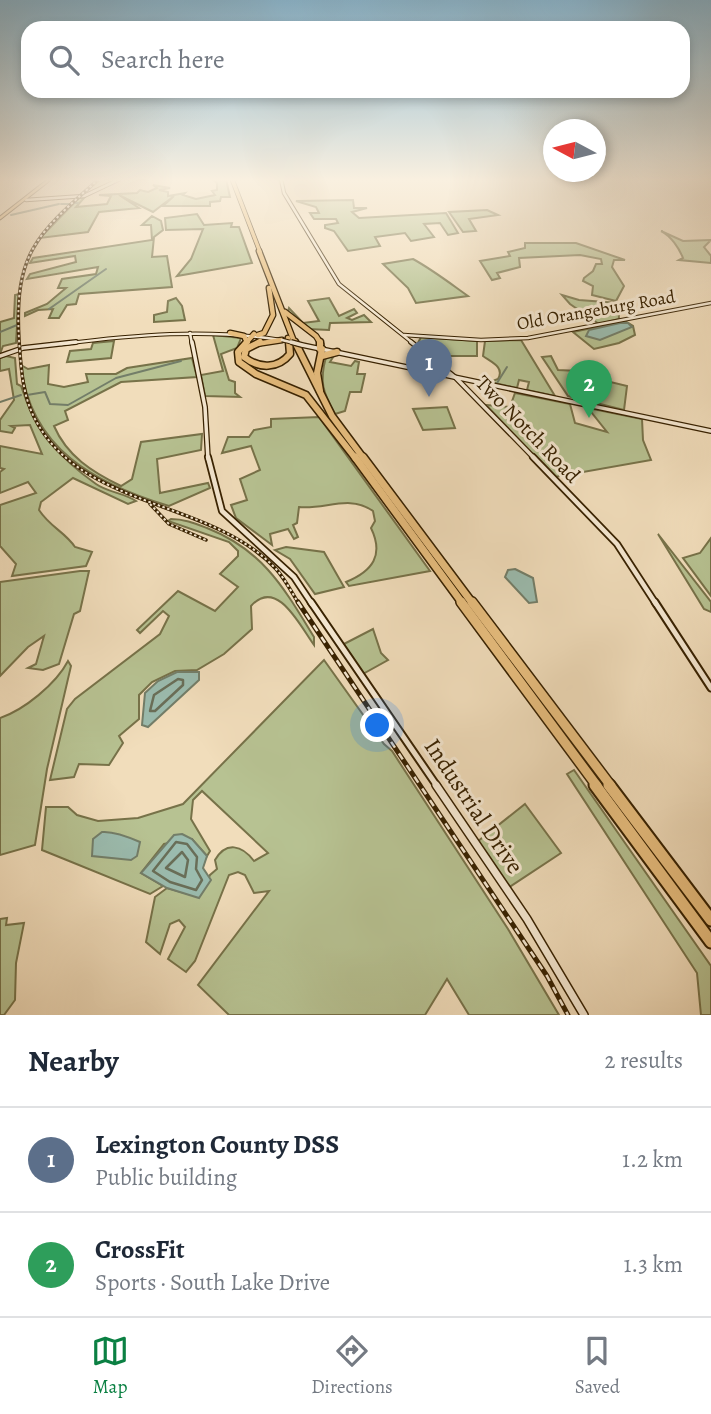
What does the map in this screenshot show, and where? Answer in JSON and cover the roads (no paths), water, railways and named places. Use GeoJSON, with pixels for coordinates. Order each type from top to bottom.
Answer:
{"type":"FeatureCollection","features":[{"type":"Feature","properties":{"kind":"highway"},"geometry":{"type":"LineString","coordinates":[[248,226],[299,354],[323,402],[347,438],[711,920]]}},
{"type":"Feature","properties":{"kind":"highway"},"geometry":{"type":"LineString","coordinates":[[230,333],[252,336],[264,333],[273,315],[271,288]]}},
{"type":"Feature","properties":{"kind":"highway"},"geometry":{"type":"LineString","coordinates":[[271,288],[290,354],[280,363],[260,365],[244,357],[246,349],[253,344],[285,339]]}},
{"type":"Feature","properties":{"kind":"highway"},"geometry":{"type":"LineString","coordinates":[[271,288],[290,318],[321,347],[337,352]]}},
{"type":"Feature","properties":{"kind":"highway"},"geometry":{"type":"LineString","coordinates":[[252,336],[237,354],[240,364],[299,389],[331,425],[711,942]]}},
{"type":"Feature","properties":{"kind":"highway"},"geometry":{"type":"LineString","coordinates":[[285,339],[331,425]]}},
{"type":"Feature","properties":{"kind":"highway"},"geometry":{"type":"LineString","coordinates":[[321,347],[317,378],[323,402]]}},
{"type":"Feature","properties":{"kind":"highway"},"geometry":{"type":"LineString","coordinates":[[320,360],[326,353],[337,352]]}},
{"type":"Feature","properties":{"kind":"street","name":"Two Notch Road"},"geometry":{"type":"LineString","coordinates":[[304,226],[336,280],[466,387],[625,554],[711,688]]}},
{"type":"Feature","properties":{"kind":"street","name":"Old Orangeburg Road"},"geometry":{"type":"LineString","coordinates":[[402,335],[487,340],[526,339],[711,303]]}},
{"type":"Feature","properties":{"kind":"street"},"geometry":{"type":"LineString","coordinates":[[0,356],[23,348],[214,331],[285,339],[302,345],[321,347]]}},
{"type":"Feature","properties":{"kind":"street"},"geometry":{"type":"LineString","coordinates":[[168,335],[230,333]]}},
{"type":"Feature","properties":{"kind":"street","name":"Industrial Drive"},"geometry":{"type":"LineString","coordinates":[[190,334],[205,407],[208,463],[222,512],[294,577],[527,919],[584,1015]]}},
{"type":"Feature","properties":{"kind":"street"},"geometry":{"type":"LineString","coordinates":[[252,336],[266,337]]}},
{"type":"Feature","properties":{"kind":"street"},"geometry":{"type":"LineString","coordinates":[[411,342],[409,337],[416,336]]}},
{"type":"Feature","properties":{"kind":"street"},"geometry":{"type":"LineString","coordinates":[[337,352],[711,431]]}},
{"type":"Feature","properties":{"kind":"street"},"geometry":{"type":"LineString","coordinates":[[414,369],[441,371],[440,364]]}},
{"type":"Feature","properties":{"kind":"street"},"geometry":{"type":"LineString","coordinates":[[430,371],[456,378]]}},
{"type":"Feature","properties":{"kind":"street"},"geometry":{"type":"LineString","coordinates":[[440,375],[466,387],[468,382],[476,382]]}},
{"type":"Feature","properties":{"kind":"water"},"geometry":{"type":"Polygon","coordinates":[[[628,323],[632,327],[600,340],[586,336],[589,330],[628,323]]]}},
{"type":"Feature","properties":{"kind":"water"},"geometry":{"type":"Polygon","coordinates":[[[515,569],[533,578],[537,602],[529,603],[505,577],[508,570],[515,569]]]}},
{"type":"Feature","properties":{"kind":"water"},"geometry":{"type":"Polygon","coordinates":[[[177,672],[199,672],[199,680],[148,727],[142,725],[145,693],[158,681],[177,672]]]}},
{"type":"Feature","properties":{"kind":"water"},"geometry":{"type":"Polygon","coordinates":[[[102,832],[140,842],[137,856],[131,860],[92,856],[93,839],[102,832]]]}},
{"type":"Feature","properties":{"kind":"water"},"geometry":{"type":"Polygon","coordinates":[[[182,834],[192,839],[207,856],[203,868],[211,880],[199,898],[167,888],[141,873],[174,835],[182,834]]]}},
{"type":"Feature","properties":{"kind":"waterway"},"geometry":{"type":"LineString","coordinates":[[49,309],[106,269]]}},
{"type":"Feature","properties":{"kind":"waterway"},"geometry":{"type":"LineString","coordinates":[[0,332],[17,325]]}},
{"type":"Feature","properties":{"kind":"waterway"},"geometry":{"type":"LineString","coordinates":[[27,395],[45,392],[50,404],[68,405],[116,378],[181,361]]}},
{"type":"Feature","properties":{"kind":"waterway"},"geometry":{"type":"LineString","coordinates":[[497,383],[507,367]]}},
{"type":"Feature","properties":{"kind":"waterway"},"geometry":{"type":"LineString","coordinates":[[0,402],[21,395]]}},
{"type":"Feature","properties":{"kind":"railway"},"geometry":{"type":"LineString","coordinates":[[49,226],[34,247],[26,265],[18,310],[21,369],[34,417],[55,447],[82,470],[113,487],[217,528],[249,546],[276,569],[299,604]]}},
{"type":"Feature","properties":{"kind":"railway"},"geometry":{"type":"LineString","coordinates":[[150,504],[169,524],[206,540]]}},
{"type":"Feature","properties":{"kind":"railway"},"geometry":{"type":"LineString","coordinates":[[298,602],[547,976],[568,1015]]}},
{"type":"Feature","properties":{"kind":"place","name":"Lexington County DSS"},"geometry":{"type":"Point","coordinates":[429,397]}},
{"type":"Feature","properties":{"kind":"place","name":"CrossFit"},"geometry":{"type":"Point","coordinates":[589,418]}}]}
